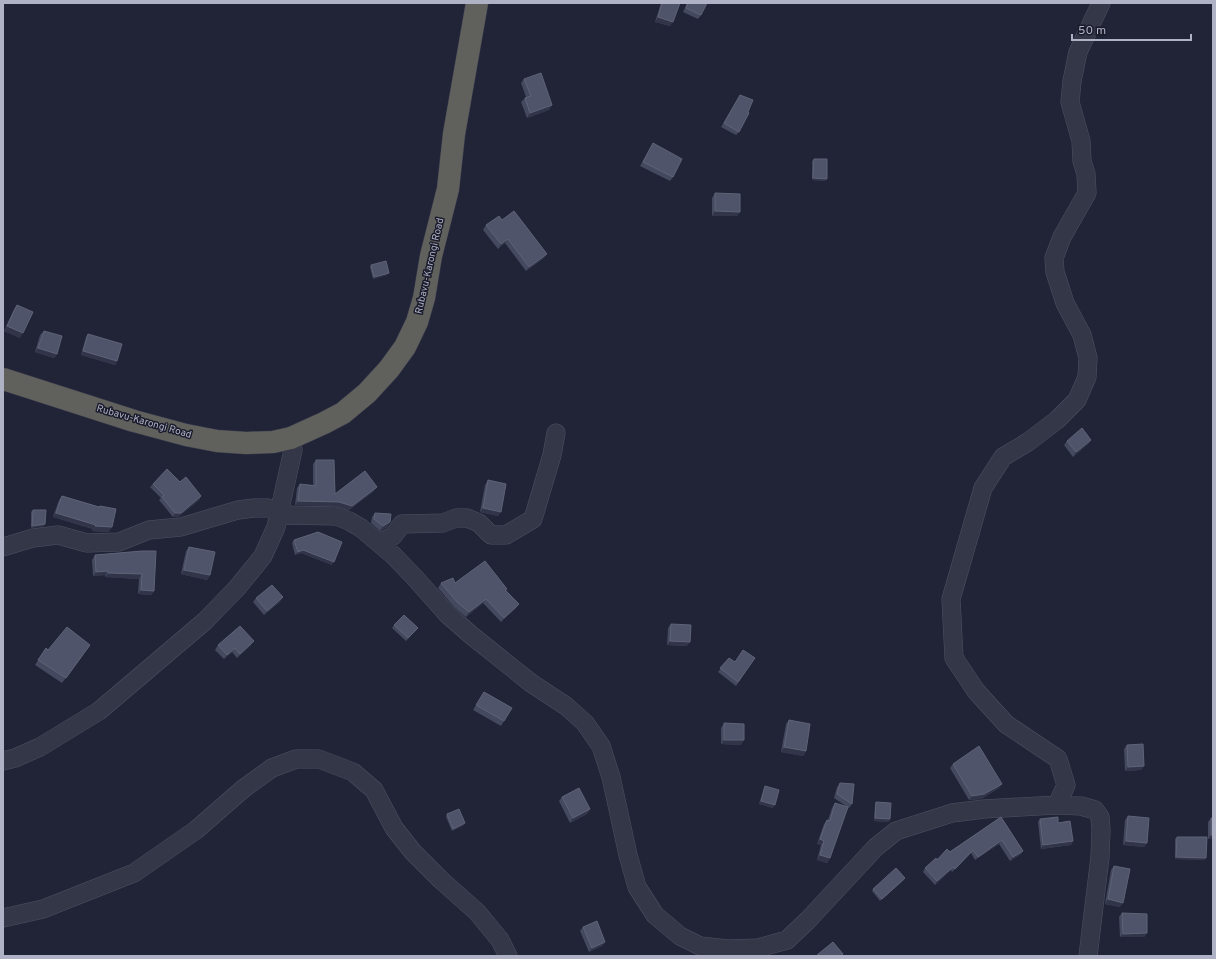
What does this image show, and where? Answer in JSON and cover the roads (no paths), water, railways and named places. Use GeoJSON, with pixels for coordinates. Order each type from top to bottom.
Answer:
{"type":"FeatureCollection","features":[{"type":"Feature","properties":{"kind":"highway","name":"Rubavu-Karongi Road"},"geometry":{"type":"LineString","coordinates":[[3,379],[134,421],[201,438],[217,441],[246,443],[273,442],[291,438],[324,424],[343,413],[367,394],[405,348],[417,322],[424,298],[431,256],[448,189],[454,134],[477,3]]}},
{"type":"Feature","properties":{"kind":"street"},"geometry":{"type":"LineString","coordinates":[[1057,805],[1066,785],[1058,759],[1006,724],[976,691],[954,658],[951,599],[983,488],[1003,458],[1040,434],[1077,400],[1087,377],[1088,358],[1082,335],[1063,297],[1055,272],[1054,258],[1062,237],[1087,193],[1086,174],[1082,161],[1080,141],[1070,102],[1072,81],[1078,52],[1101,3]]}},
{"type":"Feature","properties":{"kind":"street"},"geometry":{"type":"LineString","coordinates":[[379,543],[393,536],[402,524],[443,523],[456,518],[467,518],[479,522],[491,535],[506,535],[533,519],[552,455],[556,433]]}},
{"type":"Feature","properties":{"kind":"street"},"geometry":{"type":"LineString","coordinates":[[3,761],[15,758],[40,747],[99,711],[204,621],[237,588],[263,556],[276,527],[293,450],[291,438]]}},
{"type":"Feature","properties":{"kind":"street"},"geometry":{"type":"LineString","coordinates":[[3,547],[33,538],[58,535],[87,543],[119,542],[149,530],[181,527],[238,510],[254,508],[268,508],[286,515],[336,516],[361,528],[393,555],[416,578],[447,614],[471,635],[531,683],[566,706],[586,723],[601,746],[612,777],[628,855],[637,887],[655,915],[680,936],[700,946],[728,949],[758,948],[787,940],[808,920],[876,847],[896,831],[952,813],[984,809],[1057,805],[1081,806],[1094,810],[1100,817],[1101,830],[1100,857],[1088,956]]}},
{"type":"Feature","properties":{"kind":"street"},"geometry":{"type":"LineString","coordinates":[[3,918],[43,909],[134,873],[196,830],[243,789],[272,768],[296,760],[319,760],[353,772],[374,790],[394,828],[413,852],[441,880],[477,912],[500,940],[508,956]]}}]}
